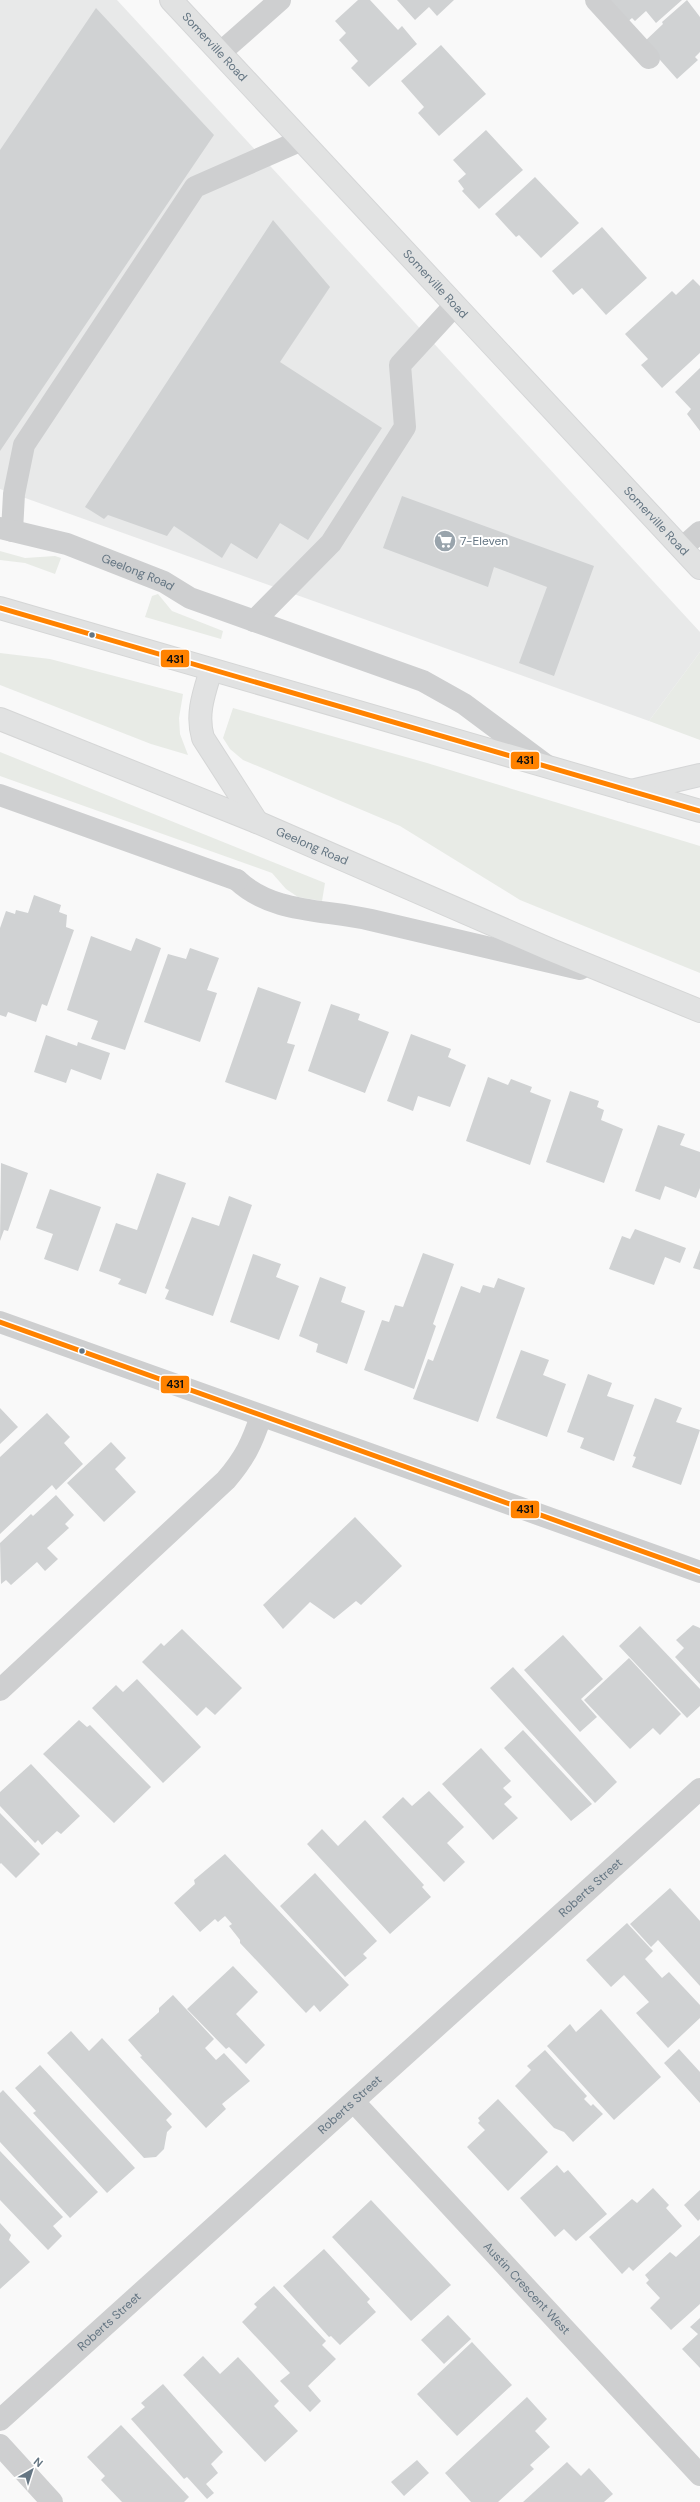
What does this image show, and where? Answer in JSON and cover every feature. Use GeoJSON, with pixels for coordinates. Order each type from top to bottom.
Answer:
{"type":"FeatureCollection","features":[{"type":"Feature","properties":{"kind":"main road","name":"Somerville Road"},"geometry":{"type":"LineString","coordinates":[[171,0],[700,568]]}},
{"type":"Feature","properties":{"kind":"main road","name":"Geelong Road"},"geometry":{"type":"LineString","coordinates":[[0,608],[700,811]]}},
{"type":"Feature","properties":{"kind":"main road"},"geometry":{"type":"LineString","coordinates":[[211,670],[200,712],[199,723],[203,738],[257,822]]}},
{"type":"Feature","properties":{"kind":"main road","name":"Geelong Road"},"geometry":{"type":"LineString","coordinates":[[0,719],[257,822],[700,1011]]}},
{"type":"Feature","properties":{"kind":"main road"},"geometry":{"type":"LineString","coordinates":[[631,790],[700,776]]}},
{"type":"Feature","properties":{"kind":"street"},"geometry":{"type":"LineString","coordinates":[[220,53],[280,0]]}},
{"type":"Feature","properties":{"kind":"street"},"geometry":{"type":"LineString","coordinates":[[596,0],[649,58]]}},
{"type":"Feature","properties":{"kind":"street"},"geometry":{"type":"LineString","coordinates":[[6,529],[24,445],[194,187],[302,140]]}},
{"type":"Feature","properties":{"kind":"street"},"geometry":{"type":"LineString","coordinates":[[254,621],[331,544],[405,427],[400,366],[455,305]]}},
{"type":"Feature","properties":{"kind":"street","name":"Geelong Road"},"geometry":{"type":"LineString","coordinates":[[6,529],[67,544],[168,583],[190,598],[429,684],[475,712],[546,766]]}},
{"type":"Feature","properties":{"kind":"street"},"geometry":{"type":"LineString","coordinates":[[682,548],[700,532]]}},
{"type":"Feature","properties":{"kind":"street","name":"Geelong Road"},"geometry":{"type":"LineString","coordinates":[[0,795],[236,880],[252,893],[282,906],[358,917],[622,979]]}},
{"type":"Feature","properties":{"kind":"street"},"geometry":{"type":"LineString","coordinates":[[0,1322],[700,1572]]}},
{"type":"Feature","properties":{"kind":"street"},"geometry":{"type":"LineString","coordinates":[[0,1690],[226,1480],[244,1458],[253,1442],[261,1416]]}},
{"type":"Feature","properties":{"kind":"street","name":"Roberts Street"},"geometry":{"type":"LineString","coordinates":[[0,2420],[700,1789]]}},
{"type":"Feature","properties":{"kind":"street","name":"Austin Crescent West"},"geometry":{"type":"LineString","coordinates":[[354,2102],[700,2475]]}},
{"type":"Feature","properties":{"kind":"street"},"geometry":{"type":"LineString","coordinates":[[0,2445],[52,2502]]}},
{"type":"Feature","properties":{"kind":"shaded area"},"geometry":{"type":"Polygon","coordinates":[[[0,0],[117,0],[700,632],[700,652],[649,721],[0,489],[0,0]]]}},
{"type":"Feature","properties":{"kind":"shaded area"},"geometry":{"type":"Polygon","coordinates":[[[0,551],[25,558],[55,556],[61,558],[55,574],[25,563],[0,560],[0,551]]]}},
{"type":"Feature","properties":{"kind":"shaded area"},"geometry":{"type":"Polygon","coordinates":[[[158,594],[172,611],[223,631],[221,639],[145,617],[152,596],[158,594]]]}},
{"type":"Feature","properties":{"kind":"shaded area"},"geometry":{"type":"Polygon","coordinates":[[[700,652],[700,740],[649,721],[700,652]]]}},
{"type":"Feature","properties":{"kind":"shaded area"},"geometry":{"type":"Polygon","coordinates":[[[0,653],[50,659],[183,694],[179,718],[180,734],[188,755],[151,744],[0,685],[0,653]]]}},
{"type":"Feature","properties":{"kind":"shaded area"},"geometry":{"type":"Polygon","coordinates":[[[233,708],[427,763],[700,846],[700,973],[520,900],[400,826],[243,760],[230,749],[223,738],[233,708]]]}},
{"type":"Feature","properties":{"kind":"shaded area"},"geometry":{"type":"Polygon","coordinates":[[[0,752],[325,883],[322,901],[298,897],[286,889],[272,873],[0,776],[0,752]]]}},
{"type":"Feature","properties":{"kind":"building"},"geometry":{"type":"Polygon","coordinates":[[[358,0],[370,0],[398,30],[402,26],[417,44],[369,87],[351,68],[358,61],[339,40],[346,33],[335,21],[358,0]]]}},
{"type":"Feature","properties":{"kind":"building"},"geometry":{"type":"Polygon","coordinates":[[[397,0],[454,0],[437,16],[429,7],[415,20],[397,0]]]}},
{"type":"Feature","properties":{"kind":"building"},"geometry":{"type":"Polygon","coordinates":[[[601,0],[682,0],[656,23],[646,11],[635,21],[632,18],[625,24],[601,0]]]}},
{"type":"Feature","properties":{"kind":"building"},"geometry":{"type":"Polygon","coordinates":[[[687,0],[700,17],[700,52],[695,57],[698,60],[677,79],[644,42],[663,24],[662,22],[687,0]]]}},
{"type":"Feature","properties":{"kind":"building"},"geometry":{"type":"Polygon","coordinates":[[[96,8],[214,135],[0,451],[0,150],[96,8]]]}},
{"type":"Feature","properties":{"kind":"building"},"geometry":{"type":"Polygon","coordinates":[[[441,45],[486,94],[439,136],[418,113],[424,107],[401,81],[441,45]]]}},
{"type":"Feature","properties":{"kind":"building"},"geometry":{"type":"Polygon","coordinates":[[[486,130],[523,170],[479,209],[462,191],[464,189],[458,181],[466,174],[453,160],[486,130]]]}},
{"type":"Feature","properties":{"kind":"building"},"geometry":{"type":"Polygon","coordinates":[[[535,177],[579,223],[541,258],[519,235],[516,237],[495,214],[535,177]]]}},
{"type":"Feature","properties":{"kind":"building"},"geometry":{"type":"Polygon","coordinates":[[[273,220],[330,287],[280,362],[382,428],[308,540],[280,523],[257,559],[231,543],[222,558],[174,526],[167,536],[108,515],[104,519],[85,507],[273,220]]]}},
{"type":"Feature","properties":{"kind":"building"},"geometry":{"type":"Polygon","coordinates":[[[602,227],[647,278],[606,315],[582,288],[573,295],[552,271],[602,227]]]}},
{"type":"Feature","properties":{"kind":"building"},"geometry":{"type":"Polygon","coordinates":[[[693,279],[700,286],[700,353],[662,388],[641,365],[648,359],[625,334],[672,291],[676,295],[693,279]]]}},
{"type":"Feature","properties":{"kind":"building"},"geometry":{"type":"Polygon","coordinates":[[[700,368],[700,431],[687,414],[691,409],[675,392],[700,368]]]}},
{"type":"Feature","properties":{"kind":"building"},"geometry":{"type":"Polygon","coordinates":[[[402,496],[594,566],[554,676],[519,663],[547,587],[494,567],[488,587],[383,548],[402,496]]]}},
{"type":"Feature","properties":{"kind":"building"},"geometry":{"type":"Polygon","coordinates":[[[34,895],[61,905],[59,912],[67,915],[66,927],[74,930],[47,1006],[42,1004],[36,1022],[8,1012],[6,1017],[0,1015],[0,928],[6,911],[15,914],[16,910],[28,913],[34,895]]]}},
{"type":"Feature","properties":{"kind":"building"},"geometry":{"type":"Polygon","coordinates":[[[91,936],[131,951],[136,938],[161,948],[125,1050],[91,1039],[98,1021],[67,1010],[91,936]]]}},
{"type":"Feature","properties":{"kind":"building"},"geometry":{"type":"Polygon","coordinates":[[[190,948],[219,958],[207,990],[217,993],[200,1042],[144,1022],[168,954],[186,959],[190,948]]]}},
{"type":"Feature","properties":{"kind":"building"},"geometry":{"type":"Polygon","coordinates":[[[258,987],[301,1002],[287,1043],[295,1045],[276,1100],[225,1082],[258,987]]]}},
{"type":"Feature","properties":{"kind":"building"},"geometry":{"type":"Polygon","coordinates":[[[331,1004],[360,1014],[358,1020],[389,1032],[365,1093],[308,1071],[331,1004]]]}},
{"type":"Feature","properties":{"kind":"building"},"geometry":{"type":"Polygon","coordinates":[[[411,1034],[451,1049],[448,1057],[466,1065],[450,1107],[418,1096],[413,1111],[387,1101],[411,1034]]]}},
{"type":"Feature","properties":{"kind":"building"},"geometry":{"type":"Polygon","coordinates":[[[46,1035],[77,1046],[78,1042],[110,1053],[101,1080],[71,1069],[66,1083],[34,1072],[46,1035]]]}},
{"type":"Feature","properties":{"kind":"building"},"geometry":{"type":"Polygon","coordinates":[[[488,1077],[508,1085],[511,1079],[532,1087],[530,1092],[551,1100],[530,1165],[466,1141],[488,1077]]]}},
{"type":"Feature","properties":{"kind":"building"},"geometry":{"type":"Polygon","coordinates":[[[570,1091],[599,1101],[597,1107],[604,1110],[601,1120],[623,1129],[604,1183],[546,1162],[570,1091]]]}},
{"type":"Feature","properties":{"kind":"building"},"geometry":{"type":"Polygon","coordinates":[[[658,1125],[685,1134],[680,1145],[700,1152],[700,1188],[696,1198],[665,1186],[660,1200],[635,1191],[658,1125]]]}},
{"type":"Feature","properties":{"kind":"building"},"geometry":{"type":"Polygon","coordinates":[[[1,1163],[28,1173],[8,1231],[4,1230],[0,1241],[1,1163]]]}},
{"type":"Feature","properties":{"kind":"building"},"geometry":{"type":"Polygon","coordinates":[[[157,1173],[186,1183],[146,1294],[118,1284],[121,1279],[99,1271],[116,1223],[137,1230],[157,1173]]]}},
{"type":"Feature","properties":{"kind":"building"},"geometry":{"type":"Polygon","coordinates":[[[50,1189],[101,1207],[78,1271],[44,1259],[53,1234],[36,1228],[50,1189]]]}},
{"type":"Feature","properties":{"kind":"building"},"geometry":{"type":"Polygon","coordinates":[[[229,1196],[252,1205],[213,1316],[165,1299],[169,1290],[165,1288],[192,1217],[219,1226],[229,1196]]]}},
{"type":"Feature","properties":{"kind":"building"},"geometry":{"type":"Polygon","coordinates":[[[635,1229],[686,1248],[680,1263],[665,1257],[654,1285],[609,1269],[622,1236],[630,1239],[635,1229]]]}},
{"type":"Feature","properties":{"kind":"building"},"geometry":{"type":"Polygon","coordinates":[[[700,1250],[700,1270],[693,1268],[700,1250]]]}},
{"type":"Feature","properties":{"kind":"building"},"geometry":{"type":"Polygon","coordinates":[[[423,1253],[454,1264],[433,1324],[436,1326],[414,1389],[364,1370],[382,1320],[389,1322],[395,1305],[403,1307],[423,1253]]]}},
{"type":"Feature","properties":{"kind":"building"},"geometry":{"type":"Polygon","coordinates":[[[253,1254],[281,1264],[276,1277],[299,1286],[279,1340],[230,1322],[253,1254]]]}},
{"type":"Feature","properties":{"kind":"building"},"geometry":{"type":"Polygon","coordinates":[[[320,1277],[346,1287],[341,1302],[365,1311],[347,1364],[316,1352],[318,1344],[299,1336],[320,1277]]]}},
{"type":"Feature","properties":{"kind":"building"},"geometry":{"type":"Polygon","coordinates":[[[498,1278],[525,1288],[478,1422],[413,1399],[428,1359],[433,1361],[461,1286],[480,1293],[483,1285],[494,1288],[498,1278]]]}},
{"type":"Feature","properties":{"kind":"building"},"geometry":{"type":"Polygon","coordinates":[[[521,1350],[549,1360],[543,1375],[566,1384],[547,1437],[496,1418],[521,1350]]]}},
{"type":"Feature","properties":{"kind":"building"},"geometry":{"type":"Polygon","coordinates":[[[588,1374],[612,1383],[607,1396],[634,1405],[614,1461],[580,1448],[584,1438],[567,1432],[588,1374]]]}},
{"type":"Feature","properties":{"kind":"building"},"geometry":{"type":"Polygon","coordinates":[[[655,1398],[682,1408],[676,1422],[700,1430],[681,1485],[632,1467],[636,1457],[633,1456],[655,1398]]]}},
{"type":"Feature","properties":{"kind":"building"},"geometry":{"type":"Polygon","coordinates":[[[0,1408],[18,1427],[0,1444],[0,1408]]]}},
{"type":"Feature","properties":{"kind":"building"},"geometry":{"type":"Polygon","coordinates":[[[47,1413],[70,1437],[64,1443],[83,1464],[56,1490],[52,1485],[0,1534],[0,1457],[47,1413]]]}},
{"type":"Feature","properties":{"kind":"building"},"geometry":{"type":"Polygon","coordinates":[[[111,1442],[126,1458],[115,1469],[136,1492],[104,1522],[67,1483],[111,1442]]]}},
{"type":"Feature","properties":{"kind":"building"},"geometry":{"type":"Polygon","coordinates":[[[56,1495],[74,1515],[65,1524],[69,1528],[47,1548],[58,1559],[45,1571],[37,1562],[11,1585],[6,1580],[1,1584],[0,1543],[31,1514],[33,1516],[56,1495]]]}},
{"type":"Feature","properties":{"kind":"building"},"geometry":{"type":"Polygon","coordinates":[[[355,1517],[402,1566],[361,1605],[356,1601],[334,1619],[310,1602],[283,1629],[263,1605],[355,1517]]]}},
{"type":"Feature","properties":{"kind":"building"},"geometry":{"type":"Polygon","coordinates":[[[693,1625],[700,1628],[700,1684],[675,1657],[684,1648],[676,1640],[693,1625]]]}},
{"type":"Feature","properties":{"kind":"building"},"geometry":{"type":"Polygon","coordinates":[[[640,1626],[700,1689],[700,1706],[687,1718],[619,1646],[640,1626]]]}},
{"type":"Feature","properties":{"kind":"building"},"geometry":{"type":"Polygon","coordinates":[[[182,1629],[242,1688],[215,1715],[206,1707],[197,1716],[142,1662],[161,1643],[164,1646],[182,1629]]]}},
{"type":"Feature","properties":{"kind":"building"},"geometry":{"type":"Polygon","coordinates":[[[563,1635],[603,1679],[581,1699],[597,1717],[580,1732],[524,1670],[563,1635]]]}},
{"type":"Feature","properties":{"kind":"building"},"geometry":{"type":"Polygon","coordinates":[[[629,1658],[681,1714],[660,1735],[653,1728],[630,1749],[584,1700],[629,1658]]]}},
{"type":"Feature","properties":{"kind":"building"},"geometry":{"type":"Polygon","coordinates":[[[513,1667],[617,1782],[595,1803],[490,1688],[513,1667]]]}},
{"type":"Feature","properties":{"kind":"building"},"geometry":{"type":"Polygon","coordinates":[[[137,1679],[201,1747],[163,1783],[92,1708],[116,1685],[123,1692],[137,1679]]]}},
{"type":"Feature","properties":{"kind":"building"},"geometry":{"type":"Polygon","coordinates":[[[79,1720],[87,1727],[90,1725],[151,1787],[114,1823],[43,1754],[79,1720]]]}},
{"type":"Feature","properties":{"kind":"building"},"geometry":{"type":"Polygon","coordinates":[[[523,1730],[592,1804],[571,1821],[504,1748],[523,1730]]]}},
{"type":"Feature","properties":{"kind":"building"},"geometry":{"type":"Polygon","coordinates":[[[481,1748],[511,1781],[503,1788],[512,1797],[504,1804],[518,1818],[493,1840],[442,1784],[481,1748]]]}},
{"type":"Feature","properties":{"kind":"building"},"geometry":{"type":"Polygon","coordinates":[[[31,1764],[80,1816],[61,1834],[57,1831],[42,1845],[38,1840],[35,1843],[0,1806],[0,1792],[31,1764]]]}},
{"type":"Feature","properties":{"kind":"building"},"geometry":{"type":"Polygon","coordinates":[[[429,1791],[464,1827],[447,1843],[465,1862],[444,1882],[382,1817],[403,1797],[412,1806],[429,1791]]]}},
{"type":"Feature","properties":{"kind":"building"},"geometry":{"type":"Polygon","coordinates":[[[0,1813],[40,1854],[16,1878],[1,1863],[0,1864],[0,1813]]]}},
{"type":"Feature","properties":{"kind":"building"},"geometry":{"type":"Polygon","coordinates":[[[365,1820],[424,1885],[422,1887],[431,1897],[390,1934],[307,1844],[322,1829],[338,1846],[365,1820]]]}},
{"type":"Feature","properties":{"kind":"building"},"geometry":{"type":"Polygon","coordinates":[[[225,1854],[349,1985],[320,2012],[314,2005],[306,2013],[240,1943],[240,1940],[229,1926],[232,1924],[225,1916],[218,1922],[215,1919],[200,1932],[174,1903],[195,1884],[194,1880],[225,1854]]]}},
{"type":"Feature","properties":{"kind":"building"},"geometry":{"type":"Polygon","coordinates":[[[315,1873],[377,1941],[363,1954],[367,1958],[345,1977],[280,1906],[315,1873]]]}},
{"type":"Feature","properties":{"kind":"building"},"geometry":{"type":"Polygon","coordinates":[[[670,1888],[700,1921],[700,1986],[658,1940],[651,1947],[630,1924],[670,1888]]]}},
{"type":"Feature","properties":{"kind":"building"},"geometry":{"type":"Polygon","coordinates":[[[627,1923],[653,1951],[645,1959],[662,1978],[669,1972],[700,2005],[700,2018],[668,2048],[636,2013],[649,2002],[624,1975],[611,1987],[586,1960],[627,1923]]]}},
{"type":"Feature","properties":{"kind":"building"},"geometry":{"type":"Polygon","coordinates":[[[233,1966],[258,1992],[236,2014],[265,2045],[246,2064],[229,2047],[226,2049],[187,2009],[233,1966]]]}},
{"type":"Feature","properties":{"kind":"building"},"geometry":{"type":"Polygon","coordinates":[[[173,1995],[214,2039],[205,2048],[216,2060],[224,2053],[250,2081],[222,2104],[226,2109],[206,2128],[140,2057],[142,2056],[128,2040],[159,2012],[159,2008],[173,1995]]]}},
{"type":"Feature","properties":{"kind":"building"},"geometry":{"type":"Polygon","coordinates":[[[601,2009],[661,2077],[614,2120],[547,2046],[570,2024],[576,2032],[601,2009]]]}},
{"type":"Feature","properties":{"kind":"building"},"geometry":{"type":"Polygon","coordinates":[[[71,2031],[89,2051],[102,2038],[172,2114],[166,2120],[172,2127],[167,2132],[164,2149],[156,2157],[144,2158],[47,2053],[71,2031]]]}},
{"type":"Feature","properties":{"kind":"building"},"geometry":{"type":"Polygon","coordinates":[[[679,2049],[700,2072],[700,2103],[664,2063],[679,2049]]]}},
{"type":"Feature","properties":{"kind":"building"},"geometry":{"type":"Polygon","coordinates":[[[545,2050],[587,2096],[584,2099],[591,2106],[593,2104],[603,2114],[573,2142],[564,2132],[554,2128],[515,2086],[531,2070],[527,2066],[545,2050]]]}},
{"type":"Feature","properties":{"kind":"building"},"geometry":{"type":"Polygon","coordinates":[[[40,2065],[135,2168],[107,2193],[33,2113],[36,2111],[15,2088],[40,2065]]]}},
{"type":"Feature","properties":{"kind":"building"},"geometry":{"type":"Polygon","coordinates":[[[3,2090],[98,2192],[70,2218],[0,2142],[0,2093],[3,2090]]]}},
{"type":"Feature","properties":{"kind":"building"},"geometry":{"type":"Polygon","coordinates":[[[498,2099],[548,2152],[508,2191],[467,2147],[485,2130],[478,2123],[480,2121],[478,2118],[498,2099]]]}},
{"type":"Feature","properties":{"kind":"building"},"geometry":{"type":"Polygon","coordinates":[[[0,2151],[63,2217],[53,2226],[62,2236],[48,2250],[0,2200],[0,2151]]]}},
{"type":"Feature","properties":{"kind":"building"},"geometry":{"type":"Polygon","coordinates":[[[557,2165],[564,2173],[568,2170],[607,2214],[576,2241],[564,2229],[555,2237],[520,2198],[557,2165]]]}},
{"type":"Feature","properties":{"kind":"building"},"geometry":{"type":"Polygon","coordinates":[[[653,2188],[669,2205],[666,2208],[682,2226],[633,2271],[629,2267],[622,2274],[589,2237],[632,2199],[637,2203],[653,2188]]]}},
{"type":"Feature","properties":{"kind":"building"},"geometry":{"type":"Polygon","coordinates":[[[700,2190],[700,2219],[698,2221],[684,2205],[700,2190]]]}},
{"type":"Feature","properties":{"kind":"building"},"geometry":{"type":"Polygon","coordinates":[[[371,2200],[451,2285],[411,2321],[332,2237],[371,2200]]]}},
{"type":"Feature","properties":{"kind":"building"},"geometry":{"type":"Polygon","coordinates":[[[0,2223],[11,2235],[9,2240],[30,2262],[0,2289],[0,2223]]]}},
{"type":"Feature","properties":{"kind":"building"},"geometry":{"type":"Polygon","coordinates":[[[700,2235],[700,2304],[671,2330],[650,2308],[660,2298],[646,2283],[649,2280],[645,2275],[670,2252],[676,2257],[700,2235]]]}},
{"type":"Feature","properties":{"kind":"building"},"geometry":{"type":"Polygon","coordinates":[[[324,2249],[370,2299],[367,2302],[376,2312],[340,2345],[331,2336],[329,2337],[283,2286],[324,2249]]]}},
{"type":"Feature","properties":{"kind":"building"},"geometry":{"type":"Polygon","coordinates":[[[274,2286],[326,2341],[322,2345],[336,2359],[308,2386],[321,2401],[310,2412],[280,2381],[290,2373],[242,2322],[257,2307],[254,2304],[274,2286]]]}},
{"type":"Feature","properties":{"kind":"building"},"geometry":{"type":"Polygon","coordinates":[[[448,2315],[471,2339],[444,2364],[421,2340],[448,2315]]]}},
{"type":"Feature","properties":{"kind":"building"},"geometry":{"type":"Polygon","coordinates":[[[700,2318],[700,2368],[682,2349],[698,2334],[690,2327],[700,2318]]]}},
{"type":"Feature","properties":{"kind":"building"},"geometry":{"type":"Polygon","coordinates":[[[472,2342],[512,2385],[457,2436],[417,2394],[472,2342]]]}},
{"type":"Feature","properties":{"kind":"building"},"geometry":{"type":"Polygon","coordinates":[[[203,2356],[220,2374],[238,2357],[279,2401],[274,2406],[298,2431],[265,2462],[183,2375],[203,2356]]]}},
{"type":"Feature","properties":{"kind":"building"},"geometry":{"type":"Polygon","coordinates":[[[163,2384],[223,2452],[211,2464],[218,2473],[206,2484],[214,2493],[207,2499],[187,2477],[184,2479],[131,2419],[145,2407],[141,2403],[163,2384]]]}},
{"type":"Feature","properties":{"kind":"building"},"geometry":{"type":"Polygon","coordinates":[[[527,2397],[547,2419],[535,2431],[550,2447],[530,2465],[534,2469],[498,2502],[471,2502],[445,2473],[527,2397]]]}},
{"type":"Feature","properties":{"kind":"building"},"geometry":{"type":"Polygon","coordinates":[[[121,2425],[189,2497],[184,2502],[122,2502],[101,2480],[105,2476],[87,2457],[121,2425]]]}},
{"type":"Feature","properties":{"kind":"building"},"geometry":{"type":"Polygon","coordinates":[[[417,2460],[429,2473],[404,2496],[391,2482],[417,2460]]]}},
{"type":"Feature","properties":{"kind":"building"},"geometry":{"type":"Polygon","coordinates":[[[567,2462],[581,2476],[589,2468],[613,2494],[604,2502],[523,2502],[567,2462]]]}},
{"type":"Feature","properties":{"kind":"transit line","name":"431"},"geometry":{"type":"LineString","coordinates":[[0,608],[700,811]]}},
{"type":"Feature","properties":{"kind":"transit line","name":"431"},"geometry":{"type":"LineString","coordinates":[[0,1322],[700,1572]]}},
{"type":"Feature","properties":{"kind":"place","name":"7-Eleven"},"geometry":{"type":"Point","coordinates":[445,541]}}]}
